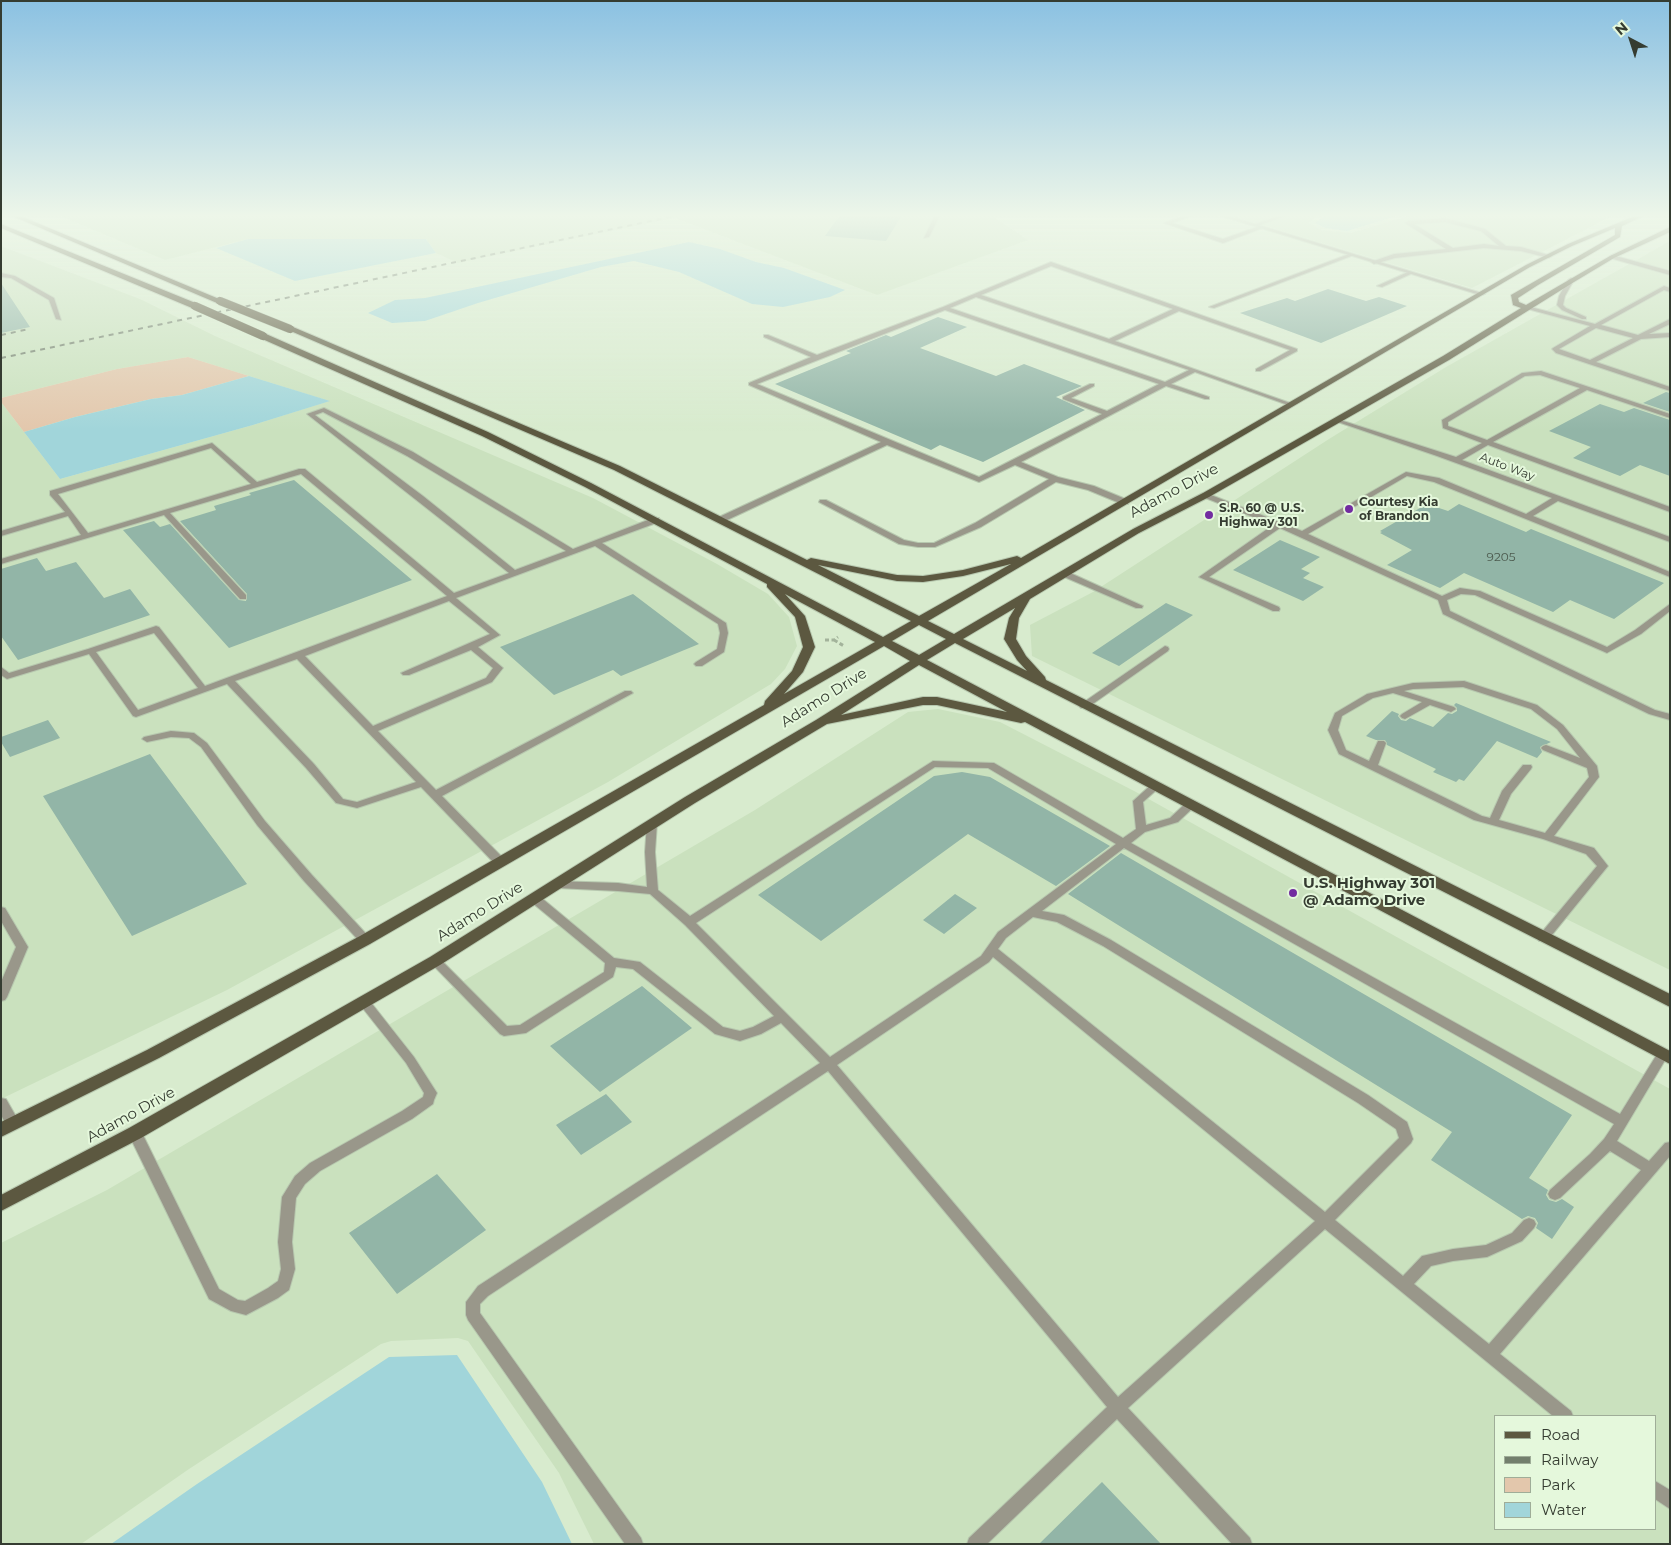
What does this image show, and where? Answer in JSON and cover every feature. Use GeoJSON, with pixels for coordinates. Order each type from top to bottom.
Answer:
{"type":"FeatureCollection","features":[{"type":"Feature","properties":{"kind":"main road"},"geometry":{"type":"LineString","coordinates":[[149,287],[485,434],[656,520],[1666,1056]]}},
{"type":"Feature","properties":{"kind":"main road"},"geometry":{"type":"LineString","coordinates":[[187,287],[537,432],[617,468],[795,557],[1052,690],[1670,1001]]}},
{"type":"Feature","properties":{"kind":"main road","name":"Adamo Drive"},"geometry":{"type":"LineString","coordinates":[[7,1127],[212,1024],[365,940],[918,622],[1290,404],[1494,287]]}},
{"type":"Feature","properties":{"kind":"main road"},"geometry":{"type":"LineString","coordinates":[[1527,308],[1516,303],[1514,297],[1529,287]]}},
{"type":"Feature","properties":{"kind":"main road","name":"Adamo Drive"},"geometry":{"type":"LineString","coordinates":[[1,1204],[135,1133],[435,961],[652,823],[820,723],[954,639],[1136,531],[1206,495],[1446,358],[1560,287]]}},
{"type":"Feature","properties":{"kind":"main road"},"geometry":{"type":"LineString","coordinates":[[795,557],[882,576],[923,579],[962,573],[1034,554]]}},
{"type":"Feature","properties":{"kind":"main road"},"geometry":{"type":"LineString","coordinates":[[760,713],[797,672],[809,647],[800,616],[763,576]]}},
{"type":"Feature","properties":{"kind":"main road"},"geometry":{"type":"LineString","coordinates":[[1025,598],[1014,618],[1010,639],[1029,668],[1052,690]]}},
{"type":"Feature","properties":{"kind":"main road"},"geometry":{"type":"LineString","coordinates":[[820,723],[902,704],[938,701],[989,711],[1046,727]]}},
{"type":"Feature","properties":{"kind":"street"},"geometry":{"type":"LineString","coordinates":[[31,287],[52,299],[59,319]]}},
{"type":"Feature","properties":{"kind":"street"},"geometry":{"type":"LineString","coordinates":[[994,287],[751,384],[979,480],[1195,370]]}},
{"type":"Feature","properties":{"kind":"street"},"geometry":{"type":"LineString","coordinates":[[1116,287],[1295,350],[1258,370]]}},
{"type":"Feature","properties":{"kind":"street"},"geometry":{"type":"LineString","coordinates":[[1212,307],[1265,287]]}},
{"type":"Feature","properties":{"kind":"street"},"geometry":{"type":"LineString","coordinates":[[1458,287],[1482,294]]}},
{"type":"Feature","properties":{"kind":"street"},"geometry":{"type":"LineString","coordinates":[[1567,287],[1560,305],[1564,309],[1594,324]]}},
{"type":"Feature","properties":{"kind":"street"},"geometry":{"type":"LineString","coordinates":[[1668,288],[1594,324],[1554,349],[1558,352],[1670,389]]}},
{"type":"Feature","properties":{"kind":"street"},"geometry":{"type":"LineString","coordinates":[[975,295],[1290,404]]}},
{"type":"Feature","properties":{"kind":"street"},"geometry":{"type":"LineString","coordinates":[[944,308],[1207,398]]}},
{"type":"Feature","properties":{"kind":"street"},"geometry":{"type":"LineString","coordinates":[[1527,308],[1576,322],[1594,324],[1638,338],[1670,335]]}},
{"type":"Feature","properties":{"kind":"street"},"geometry":{"type":"LineString","coordinates":[[1109,341],[1178,309]]}},
{"type":"Feature","properties":{"kind":"street"},"geometry":{"type":"LineString","coordinates":[[1590,363],[1670,320]]}},
{"type":"Feature","properties":{"kind":"street"},"geometry":{"type":"LineString","coordinates":[[766,336],[817,357]]}},
{"type":"Feature","properties":{"kind":"street"},"geometry":{"type":"LineString","coordinates":[[1670,416],[1541,373],[1524,374],[1444,421],[1445,427],[1670,510]]}},
{"type":"Feature","properties":{"kind":"street"},"geometry":{"type":"LineString","coordinates":[[1092,385],[1065,398],[1108,414]]}},
{"type":"Feature","properties":{"kind":"street"},"geometry":{"type":"LineString","coordinates":[[1456,460],[1586,388]]}},
{"type":"Feature","properties":{"kind":"street"},"geometry":{"type":"LineString","coordinates":[[515,574],[310,414],[324,410],[410,454],[573,552]]}},
{"type":"Feature","properties":{"kind":"street","name":"Auto Way"},"geometry":{"type":"LineString","coordinates":[[1335,420],[1456,460],[1670,540]]}},
{"type":"Feature","properties":{"kind":"street"},"geometry":{"type":"LineString","coordinates":[[722,520],[887,442]]}},
{"type":"Feature","properties":{"kind":"street"},"geometry":{"type":"LineString","coordinates":[[86,536],[70,513],[52,493],[212,445],[256,485]]}},
{"type":"Feature","properties":{"kind":"street"},"geometry":{"type":"LineString","coordinates":[[1015,462],[1055,479],[1091,488],[1125,502]]}},
{"type":"Feature","properties":{"kind":"street"},"geometry":{"type":"LineString","coordinates":[[1,562],[302,472],[496,636],[406,673]]}},
{"type":"Feature","properties":{"kind":"street"},"geometry":{"type":"LineString","coordinates":[[1302,534],[1406,474],[1436,480],[1670,575]]}},
{"type":"Feature","properties":{"kind":"street"},"geometry":{"type":"LineString","coordinates":[[823,502],[902,542],[918,545],[935,545],[978,525],[1055,479]]}},
{"type":"Feature","properties":{"kind":"street"},"geometry":{"type":"LineString","coordinates":[[1206,495],[1302,534],[1442,599],[1446,612],[1652,712],[1670,717]]}},
{"type":"Feature","properties":{"kind":"street"},"geometry":{"type":"LineString","coordinates":[[1526,517],[1558,498]]}},
{"type":"Feature","properties":{"kind":"street"},"geometry":{"type":"LineString","coordinates":[[165,512],[243,597]]}},
{"type":"Feature","properties":{"kind":"street"},"geometry":{"type":"LineString","coordinates":[[1,534],[70,513]]}},
{"type":"Feature","properties":{"kind":"street"},"geometry":{"type":"LineString","coordinates":[[91,651],[136,714],[299,655],[656,520]]}},
{"type":"Feature","properties":{"kind":"street"},"geometry":{"type":"LineString","coordinates":[[1276,609],[1203,577],[1279,525]]}},
{"type":"Feature","properties":{"kind":"street"},"geometry":{"type":"LineString","coordinates":[[596,543],[722,624],[724,633],[721,650],[698,664]]}},
{"type":"Feature","properties":{"kind":"street"},"geometry":{"type":"LineString","coordinates":[[1065,574],[1139,606]]}},
{"type":"Feature","properties":{"kind":"street"},"geometry":{"type":"LineString","coordinates":[[1442,599],[1460,591],[1477,593],[1607,650],[1638,632],[1670,607]]}},
{"type":"Feature","properties":{"kind":"street"},"geometry":{"type":"LineString","coordinates":[[1,670],[7,676],[156,629],[204,690]]}},
{"type":"Feature","properties":{"kind":"street"},"geometry":{"type":"LineString","coordinates":[[372,730],[489,680],[498,668],[472,646]]}},
{"type":"Feature","properties":{"kind":"street"},"geometry":{"type":"LineString","coordinates":[[1084,706],[1165,649]]}},
{"type":"Feature","properties":{"kind":"street"},"geometry":{"type":"LineString","coordinates":[[299,655],[500,862]]}},
{"type":"Feature","properties":{"kind":"street"},"geometry":{"type":"LineString","coordinates":[[228,680],[310,766],[340,801],[357,805],[423,783]]}},
{"type":"Feature","properties":{"kind":"street"},"geometry":{"type":"LineString","coordinates":[[1544,938],[1603,866],[1590,851],[1478,818],[1342,752],[1332,730],[1338,715],[1370,696],[1413,686],[1464,684],[1534,707],[1560,727],[1592,766],[1594,777],[1547,837]]}},
{"type":"Feature","properties":{"kind":"street"},"geometry":{"type":"LineString","coordinates":[[1394,690],[1451,709]]}},
{"type":"Feature","properties":{"kind":"street"},"geometry":{"type":"LineString","coordinates":[[435,795],[628,694]]}},
{"type":"Feature","properties":{"kind":"street"},"geometry":{"type":"LineString","coordinates":[[1405,716],[1429,702]]}},
{"type":"Feature","properties":{"kind":"street"},"geometry":{"type":"LineString","coordinates":[[147,740],[172,734],[191,735],[204,745],[261,823],[365,940]]}},
{"type":"Feature","properties":{"kind":"street"},"geometry":{"type":"LineString","coordinates":[[1372,767],[1381,743]]}},
{"type":"Feature","properties":{"kind":"street"},"geometry":{"type":"LineString","coordinates":[[1546,748],[1592,766]]}},
{"type":"Feature","properties":{"kind":"street"},"geometry":{"type":"LineString","coordinates":[[689,922],[933,764],[990,765],[1123,843],[1622,1122]]}},
{"type":"Feature","properties":{"kind":"street"},"geometry":{"type":"LineString","coordinates":[[1493,822],[1506,793],[1527,767]]}},
{"type":"Feature","properties":{"kind":"street"},"geometry":{"type":"LineString","coordinates":[[1141,830],[1138,800],[1156,786]]}},
{"type":"Feature","properties":{"kind":"street"},"geometry":{"type":"LineString","coordinates":[[635,1544],[473,1314],[473,1302],[483,1291],[829,1064],[985,959],[1002,935],[1123,843],[1141,830],[1174,820],[1191,804]]}},
{"type":"Feature","properties":{"kind":"street"},"geometry":{"type":"LineString","coordinates":[[652,823],[650,852],[653,891]]}},
{"type":"Feature","properties":{"kind":"street"},"geometry":{"type":"LineString","coordinates":[[557,884],[653,891],[689,922],[829,1064],[1117,1408],[1244,1544]]}},
{"type":"Feature","properties":{"kind":"street"},"geometry":{"type":"LineString","coordinates":[[534,898],[611,962],[636,965],[719,1031],[740,1036],[757,1031],[782,1016]]}},
{"type":"Feature","properties":{"kind":"street"},"geometry":{"type":"LineString","coordinates":[[1,911],[22,947],[1,997]]}},
{"type":"Feature","properties":{"kind":"street"},"geometry":{"type":"LineString","coordinates":[[975,1544],[1117,1408],[1325,1221],[1406,1138],[1402,1126],[1363,1099],[1108,943],[1060,918],[1031,913]]}},
{"type":"Feature","properties":{"kind":"street"},"geometry":{"type":"LineString","coordinates":[[992,950],[1564,1415]]}},
{"type":"Feature","properties":{"kind":"street"},"geometry":{"type":"LineString","coordinates":[[435,961],[504,1030],[522,1030],[609,974],[611,962]]}},
{"type":"Feature","properties":{"kind":"street"},"geometry":{"type":"LineString","coordinates":[[135,1133],[214,1294],[236,1306],[246,1308],[273,1293],[284,1285],[288,1269],[286,1242],[290,1197],[300,1180],[315,1167],[407,1115],[428,1100],[431,1093],[410,1060],[365,1002]]}},
{"type":"Feature","properties":{"kind":"street"},"geometry":{"type":"LineString","coordinates":[[1555,1194],[1596,1158],[1609,1143],[1666,1056]]}},
{"type":"Feature","properties":{"kind":"street"},"geometry":{"type":"LineString","coordinates":[[1,1103],[7,1127]]}},
{"type":"Feature","properties":{"kind":"street"},"geometry":{"type":"LineString","coordinates":[[1609,1143],[1650,1169]]}},
{"type":"Feature","properties":{"kind":"street"},"geometry":{"type":"LineString","coordinates":[[1489,1355],[1670,1147]]}},
{"type":"Feature","properties":{"kind":"street"},"geometry":{"type":"LineString","coordinates":[[1404,1285],[1427,1261],[1453,1254],[1487,1251],[1517,1237],[1529,1224]]}},
{"type":"Feature","properties":{"kind":"street"},"geometry":{"type":"LineString","coordinates":[[1656,1490],[1670,1501]]}},
{"type":"Feature","properties":{"kind":"path"},"geometry":{"type":"LineString","coordinates":[[834,640],[842,635]]}},
{"type":"Feature","properties":{"kind":"path"},"geometry":{"type":"LineString","coordinates":[[825,640],[834,640],[845,646]]}},
{"type":"Feature","properties":{"kind":"shaded area"},"geometry":{"type":"Polygon","coordinates":[[[1,287],[109,287],[140,299],[215,336],[593,498],[717,564],[768,594],[789,617],[797,646],[785,669],[771,684],[608,782],[227,990],[1,1099],[1,402],[60,479],[253,425],[329,401],[188,357],[117,369],[1,398],[1,287]]]}},
{"type":"Feature","properties":{"kind":"shaded area"},"geometry":{"type":"Polygon","coordinates":[[[856,287],[899,287],[877,295],[856,287]]]}},
{"type":"Feature","properties":{"kind":"shaded area"},"geometry":{"type":"Polygon","coordinates":[[[1588,287],[1670,287],[1670,970],[1032,656],[1030,625],[1093,592],[1329,439],[1446,367],[1588,287]]]}},
{"type":"Feature","properties":{"kind":"shaded area"},"geometry":{"type":"Polygon","coordinates":[[[938,709],[1000,722],[1136,792],[1670,1089],[1670,1544],[594,1544],[559,1473],[468,1341],[458,1338],[391,1341],[381,1344],[189,1469],[81,1544],[1,1544],[1,1243],[107,1190],[755,810],[908,712],[938,709]]]}},
{"type":"Feature","properties":{"kind":"green space"},"geometry":{"type":"Polygon","coordinates":[[[188,357],[249,376],[182,395],[151,399],[75,417],[24,432],[1,402],[1,398],[117,369],[188,357]]]}},
{"type":"Feature","properties":{"kind":"water"},"geometry":{"type":"Polygon","coordinates":[[[476,287],[532,287],[425,321],[392,323],[368,313],[395,300],[425,298],[476,287]]]}},
{"type":"Feature","properties":{"kind":"water"},"geometry":{"type":"Polygon","coordinates":[[[713,287],[837,287],[845,290],[830,297],[783,307],[752,304],[713,287]]]}},
{"type":"Feature","properties":{"kind":"water"},"geometry":{"type":"Polygon","coordinates":[[[249,376],[330,401],[253,425],[60,479],[24,432],[75,417],[151,399],[182,395],[249,376]]]}},
{"type":"Feature","properties":{"kind":"water"},"geometry":{"type":"Polygon","coordinates":[[[457,1355],[542,1482],[572,1544],[111,1544],[197,1484],[389,1357],[457,1355]]]}},
{"type":"Feature","properties":{"kind":"building"},"geometry":{"type":"Polygon","coordinates":[[[1,287],[4,287],[30,327],[1,333],[1,287]]]}},
{"type":"Feature","properties":{"kind":"building"},"geometry":{"type":"Polygon","coordinates":[[[1328,289],[1366,301],[1379,297],[1407,306],[1321,343],[1240,313],[1287,298],[1295,301],[1328,289]]]}},
{"type":"Feature","properties":{"kind":"building"},"geometry":{"type":"Polygon","coordinates":[[[938,317],[967,327],[920,348],[996,376],[1024,364],[1082,386],[1056,397],[1085,410],[983,462],[940,445],[931,450],[775,384],[851,353],[846,351],[886,335],[891,337],[938,317]]]}},
{"type":"Feature","properties":{"kind":"building"},"geometry":{"type":"Polygon","coordinates":[[[1666,392],[1670,393],[1670,412],[1643,403],[1666,392]]]}},
{"type":"Feature","properties":{"kind":"building"},"geometry":{"type":"Polygon","coordinates":[[[1600,404],[1624,412],[1634,408],[1670,420],[1670,476],[1640,465],[1620,476],[1573,458],[1591,447],[1549,431],[1600,404]]]}},
{"type":"Feature","properties":{"kind":"building"},"geometry":{"type":"Polygon","coordinates":[[[294,480],[412,580],[229,648],[123,530],[154,521],[160,527],[170,524],[239,600],[246,601],[247,594],[180,521],[216,510],[214,506],[251,495],[249,493],[294,480]]]}},
{"type":"Feature","properties":{"kind":"building"},"geometry":{"type":"Polygon","coordinates":[[[1427,504],[1448,511],[1459,504],[1526,532],[1531,529],[1664,583],[1614,619],[1570,600],[1553,612],[1464,573],[1440,588],[1387,565],[1412,550],[1380,533],[1382,532],[1380,531],[1427,504]]]}},
{"type":"Feature","properties":{"kind":"building"},"geometry":{"type":"Polygon","coordinates":[[[1280,540],[1320,557],[1301,569],[1310,573],[1303,578],[1324,587],[1303,601],[1233,570],[1280,540]]]}},
{"type":"Feature","properties":{"kind":"building"},"geometry":{"type":"Polygon","coordinates":[[[37,558],[46,571],[76,562],[104,598],[130,589],[150,615],[18,660],[1,636],[1,569],[37,558]]]}},
{"type":"Feature","properties":{"kind":"building"},"geometry":{"type":"Polygon","coordinates":[[[633,594],[699,644],[621,676],[613,670],[554,695],[500,647],[633,594]]]}},
{"type":"Feature","properties":{"kind":"building"},"geometry":{"type":"Polygon","coordinates":[[[1166,603],[1193,615],[1119,666],[1092,653],[1166,603]]]}},
{"type":"Feature","properties":{"kind":"building"},"geometry":{"type":"Polygon","coordinates":[[[1456,703],[1551,742],[1540,747],[1542,752],[1537,758],[1497,741],[1464,781],[1459,779],[1456,782],[1433,772],[1436,769],[1387,745],[1385,740],[1376,740],[1366,736],[1392,711],[1399,714],[1398,716],[1401,720],[1406,721],[1410,718],[1433,727],[1448,713],[1452,714],[1457,711],[1454,705],[1456,703]]]}},
{"type":"Feature","properties":{"kind":"building"},"geometry":{"type":"Polygon","coordinates":[[[48,720],[60,738],[10,757],[1,742],[1,737],[48,720]]]}},
{"type":"Feature","properties":{"kind":"building"},"geometry":{"type":"Polygon","coordinates":[[[150,754],[247,884],[132,936],[43,796],[150,754]]]}},
{"type":"Feature","properties":{"kind":"building"},"geometry":{"type":"Polygon","coordinates":[[[962,772],[990,777],[1110,846],[1056,886],[968,834],[821,941],[758,895],[934,776],[962,772]]]}},
{"type":"Feature","properties":{"kind":"building"},"geometry":{"type":"Polygon","coordinates":[[[1121,853],[1572,1115],[1529,1178],[1548,1190],[1546,1195],[1549,1200],[1556,1202],[1562,1199],[1574,1207],[1552,1239],[1536,1228],[1538,1223],[1535,1218],[1528,1216],[1522,1219],[1431,1160],[1452,1132],[1068,894],[1121,853]]]}},
{"type":"Feature","properties":{"kind":"building"},"geometry":{"type":"Polygon","coordinates":[[[955,894],[977,908],[944,934],[923,920],[955,894]]]}},
{"type":"Feature","properties":{"kind":"building"},"geometry":{"type":"Polygon","coordinates":[[[642,986],[692,1028],[600,1092],[550,1046],[642,986]]]}},
{"type":"Feature","properties":{"kind":"building"},"geometry":{"type":"Polygon","coordinates":[[[606,1094],[632,1122],[581,1155],[556,1125],[606,1094]]]}},
{"type":"Feature","properties":{"kind":"building"},"geometry":{"type":"Polygon","coordinates":[[[437,1174],[486,1230],[397,1294],[349,1233],[437,1174]]]}},
{"type":"Feature","properties":{"kind":"building"},"geometry":{"type":"Polygon","coordinates":[[[1102,1482],[1161,1544],[1039,1544],[1102,1482]]]}},
{"type":"Feature","properties":{"kind":"railway"},"geometry":{"type":"LineString","coordinates":[[1,358],[337,287]]}},
{"type":"Feature","properties":{"kind":"railway"},"geometry":{"type":"LineString","coordinates":[[1,335],[29,329]]}},
{"type":"Feature","properties":{"kind":"place","name":"Courtesy Kia of Brandon"},"geometry":{"type":"Point","coordinates":[1349,509]}},
{"type":"Feature","properties":{"kind":"place","name":"S.R. 60 @ U.S. Highway 301"},"geometry":{"type":"Point","coordinates":[1209,515]}},
{"type":"Feature","properties":{"kind":"place","name":"U.S. Highway 301 @ Adamo Drive"},"geometry":{"type":"Point","coordinates":[1293,893]}}]}
